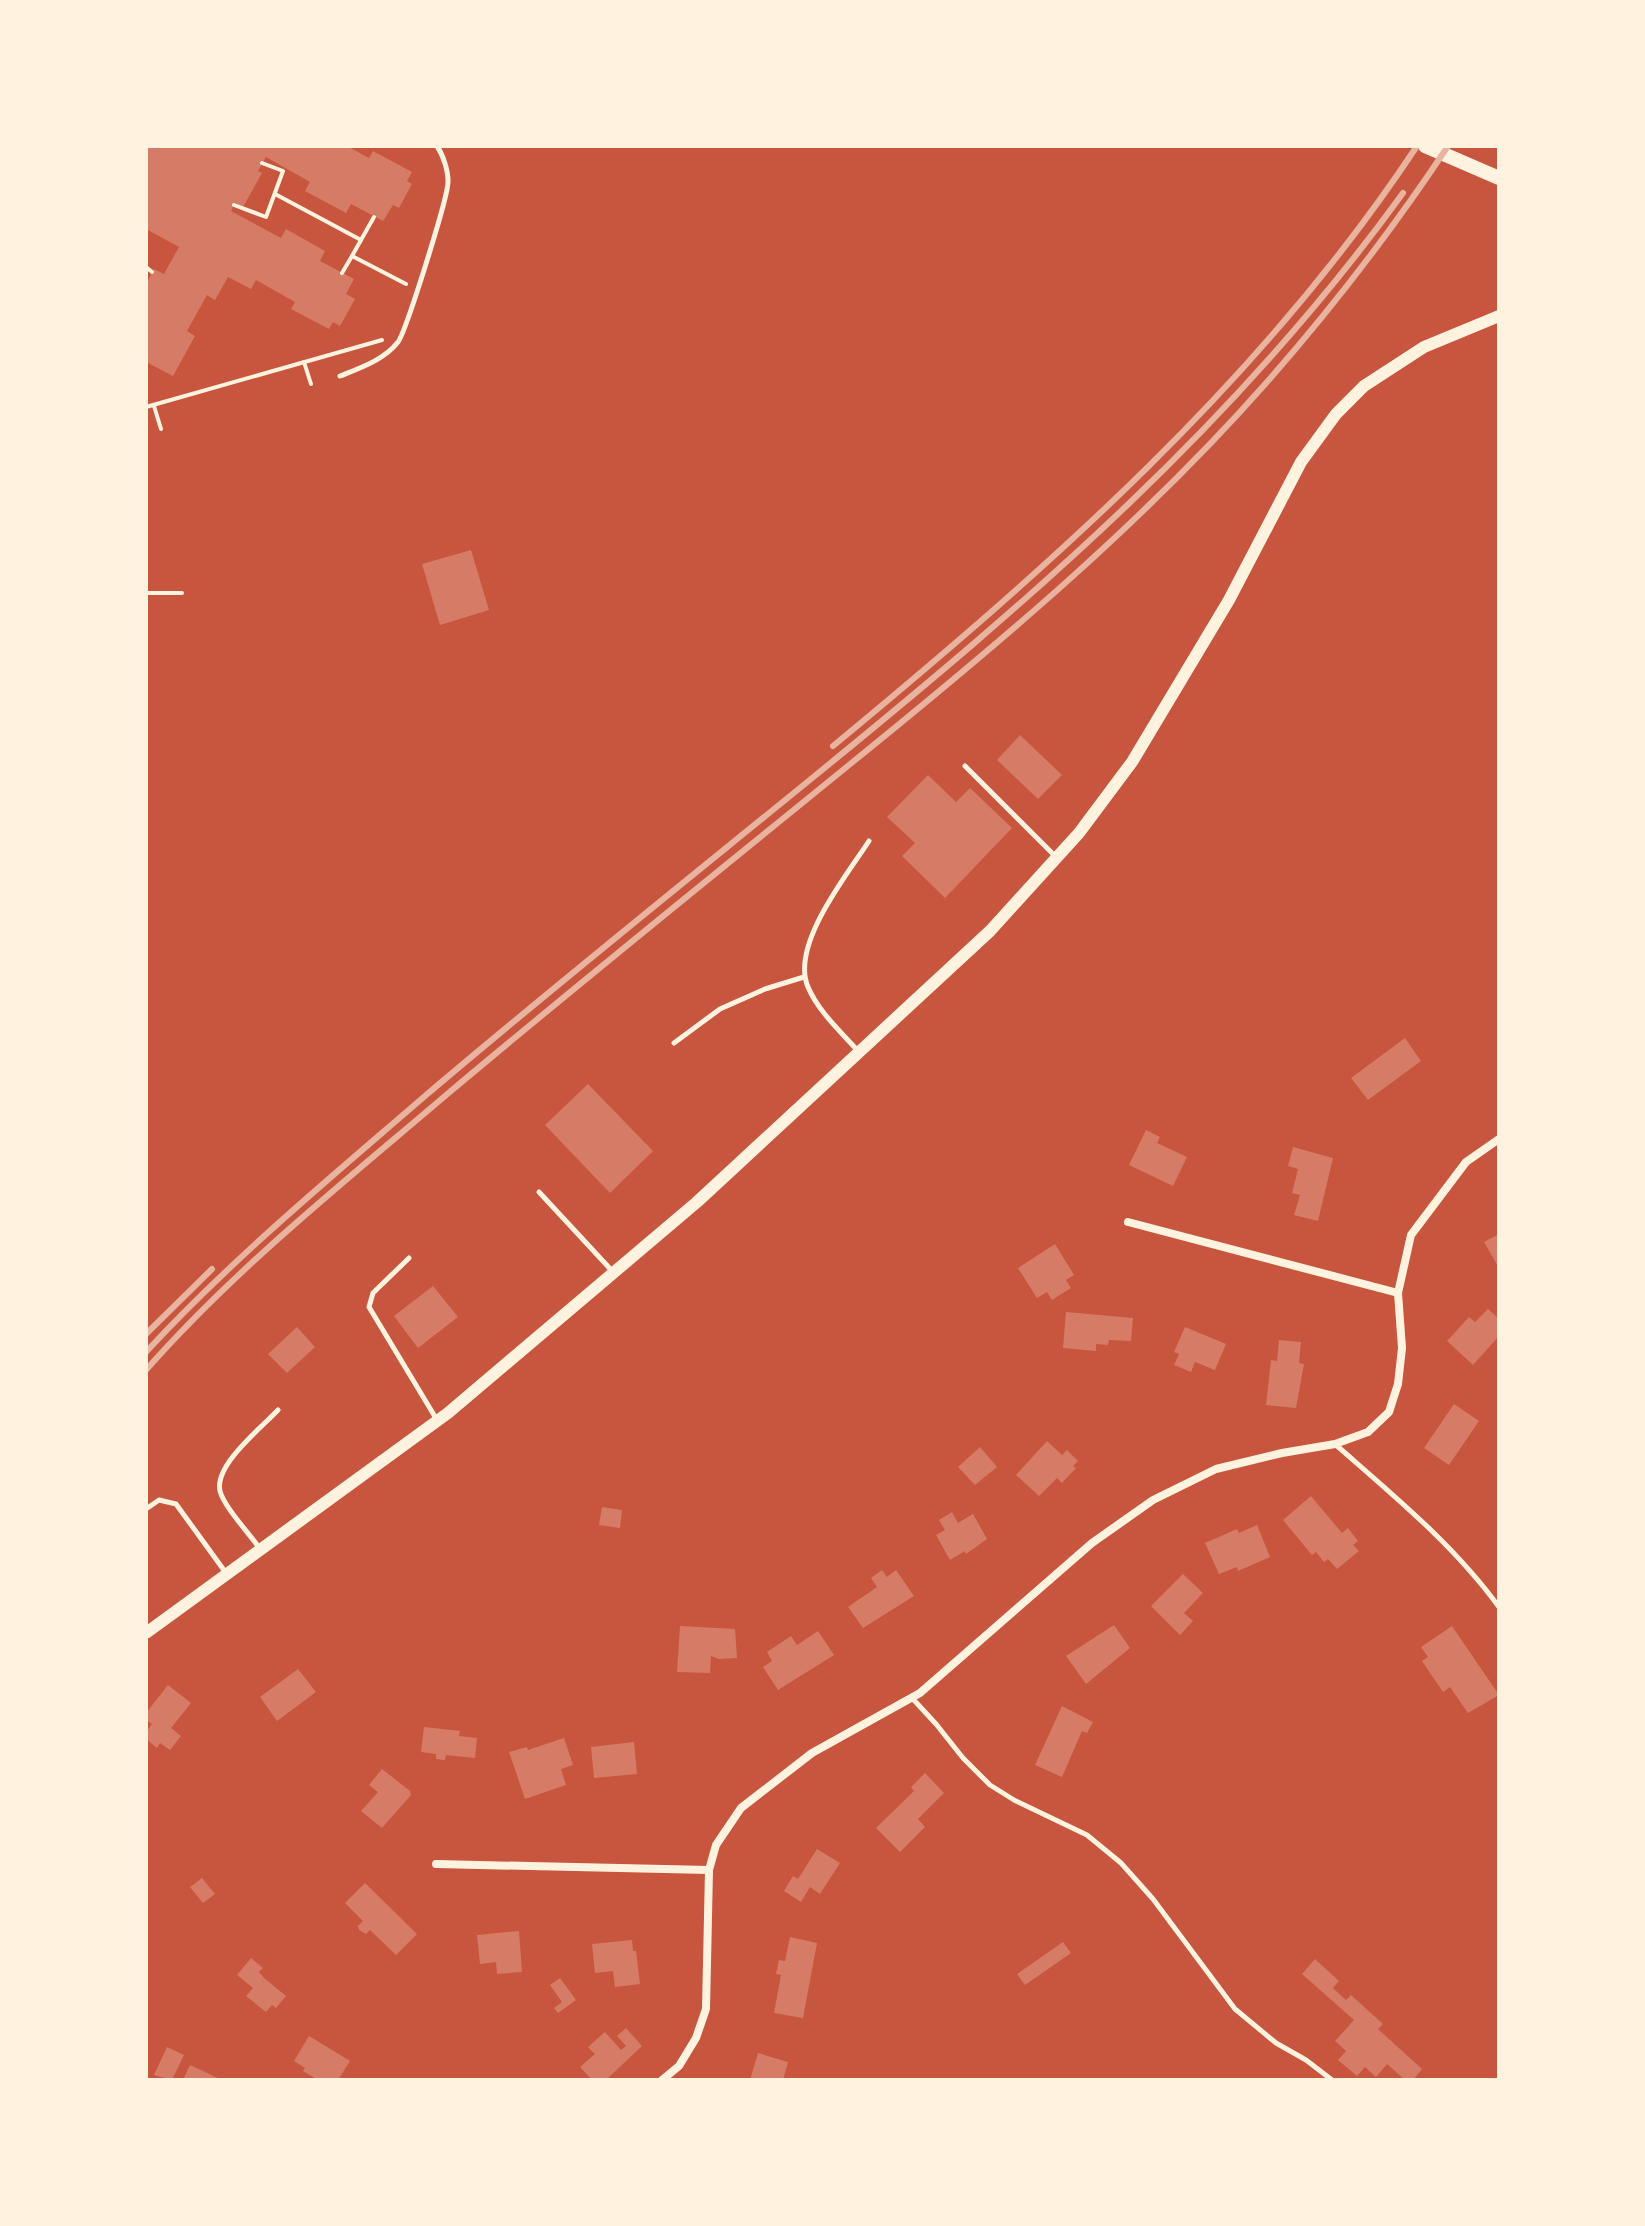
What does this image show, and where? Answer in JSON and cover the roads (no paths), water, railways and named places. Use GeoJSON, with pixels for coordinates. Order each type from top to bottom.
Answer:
{"type":"FeatureCollection","features":[{"type":"Feature","properties":{"kind":"main road"},"geometry":{"type":"LineString","coordinates":[[1425,146],[1499,178]]}},
{"type":"Feature","properties":{"kind":"street"},"geometry":{"type":"LineString","coordinates":[[146,1633],[438,1420],[614,1274],[697,1202],[990,931],[1079,833],[1132,762],[1229,600],[1301,462],[1336,414],[1364,386],[1424,347],[1499,316]]}},
{"type":"Feature","properties":{"kind":"street"},"geometry":{"type":"LineString","coordinates":[[662,2080],[679,2066],[696,2038],[706,2009],[709,1870],[716,1845],[741,1808],[812,1753],[912,1698],[1092,1543],[1153,1500],[1216,1469],[1335,1444],[1368,1432],[1389,1412],[1398,1384],[1402,1348],[1398,1293],[1411,1235],[1466,1162],[1499,1139]]}},
{"type":"Feature","properties":{"kind":"street"},"geometry":{"type":"LineString","coordinates":[[1128,1222],[1398,1293]]}},
{"type":"Feature","properties":{"kind":"street"},"geometry":{"type":"LineString","coordinates":[[436,1864],[709,1870]]}},
{"type":"Feature","properties":{"kind":"lane"},"geometry":{"type":"LineString","coordinates":[[340,376],[369,365],[399,341],[449,182],[437,146]]}},
{"type":"Feature","properties":{"kind":"lane"},"geometry":{"type":"LineString","coordinates":[[965,766],[1056,858]]}},
{"type":"Feature","properties":{"kind":"lane"},"geometry":{"type":"LineString","coordinates":[[859,1052],[817,1001],[804,977],[805,957],[820,916],[869,841]]}},
{"type":"Feature","properties":{"kind":"lane"},"geometry":{"type":"LineString","coordinates":[[674,1043],[720,1009],[765,989],[804,977]]}},
{"type":"Feature","properties":{"kind":"lane"},"geometry":{"type":"LineString","coordinates":[[539,1192],[614,1274]]}},
{"type":"Feature","properties":{"kind":"lane"},"geometry":{"type":"LineString","coordinates":[[409,1258],[373,1293],[369,1307],[438,1420]]}},
{"type":"Feature","properties":{"kind":"lane"},"geometry":{"type":"LineString","coordinates":[[261,1549],[222,1496],[219,1479],[224,1467],[278,1410]]}},
{"type":"Feature","properties":{"kind":"lane"},"geometry":{"type":"LineString","coordinates":[[1335,1444],[1417,1517],[1482,1583],[1499,1607]]}},
{"type":"Feature","properties":{"kind":"lane"},"geometry":{"type":"LineString","coordinates":[[146,1509],[159,1500],[176,1504],[227,1574]]}},
{"type":"Feature","properties":{"kind":"lane"},"geometry":{"type":"LineString","coordinates":[[912,1698],[981,1778],[1014,1800],[1087,1835],[1121,1863],[1153,1899],[1235,2009],[1276,2043],[1332,2080]]}},
{"type":"Feature","properties":{"kind":"railway"},"geometry":{"type":"LineString","coordinates":[[833,746],[993,610],[1148,467],[1221,392],[1290,314],[1356,232],[1417,146]]}},
{"type":"Feature","properties":{"kind":"railway"},"geometry":{"type":"LineString","coordinates":[[146,1370],[216,1297],[329,1194],[545,1012],[959,675],[1119,534],[1219,434],[1291,354],[1384,237],[1448,146]]}},
{"type":"Feature","properties":{"kind":"railway"},"geometry":{"type":"LineString","coordinates":[[146,1352],[247,1252],[317,1189],[569,976],[893,712],[1127,506],[1271,357],[1403,193]]}},
{"type":"Feature","properties":{"kind":"railway"},"geometry":{"type":"LineString","coordinates":[[146,1334],[212,1269]]}}]}
